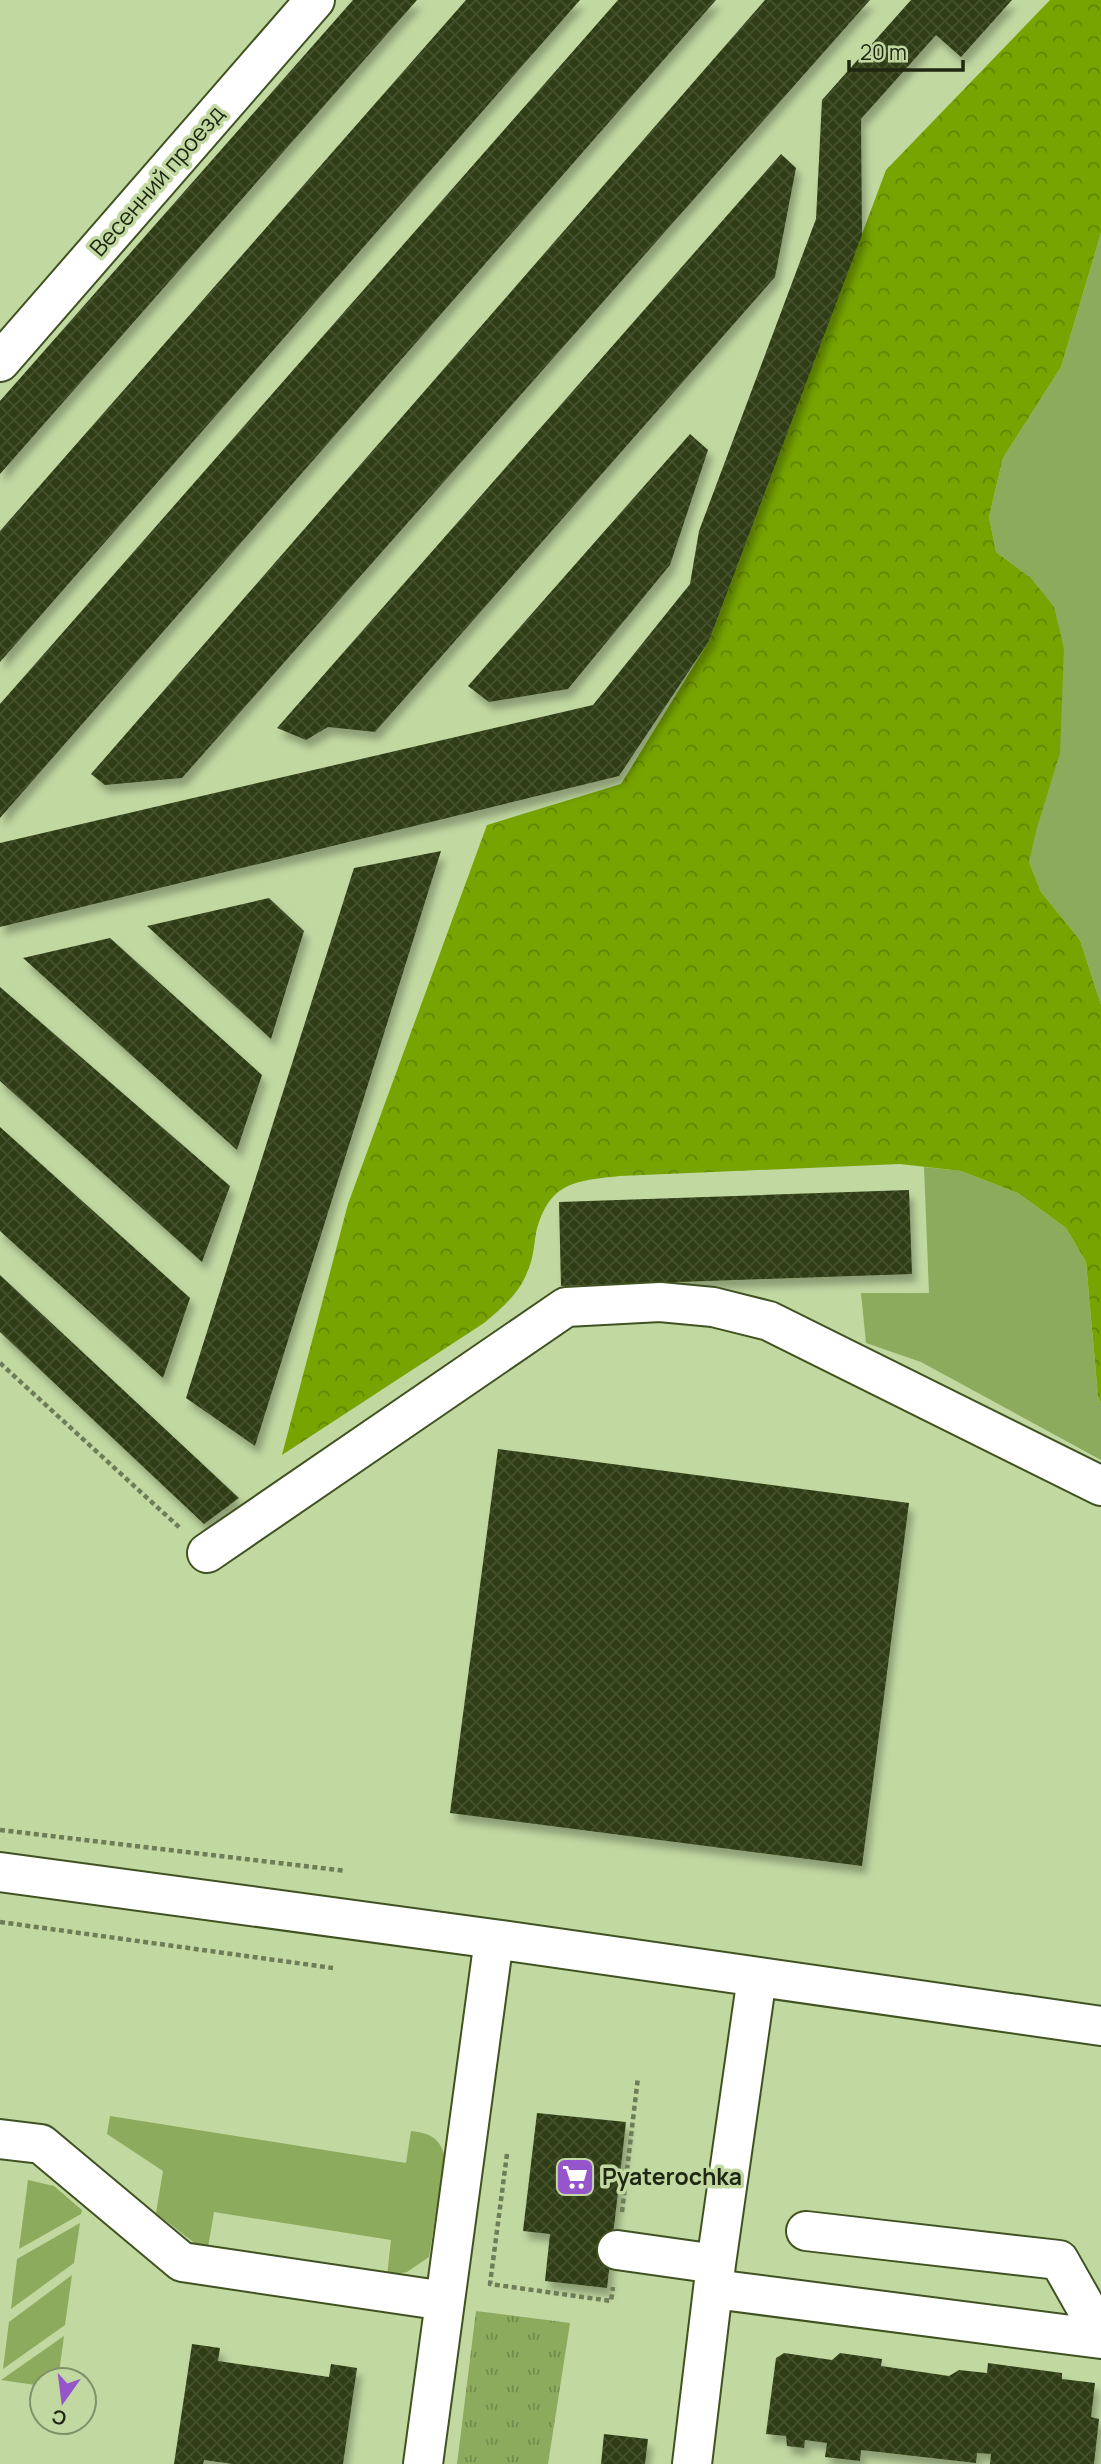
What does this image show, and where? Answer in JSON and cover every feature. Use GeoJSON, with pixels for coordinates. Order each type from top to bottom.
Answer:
{"type":"FeatureCollection","features":[{"type":"Feature","properties":{"kind":"street","name":"Весенний проезд"},"geometry":{"type":"LineString","coordinates":[[0,362],[315,0]]}},
{"type":"Feature","properties":{"kind":"street"},"geometry":{"type":"LineString","coordinates":[[207,1553],[566,1307],[660,1302],[713,1307],[769,1321],[1101,1486]]}},
{"type":"Feature","properties":{"kind":"street"},"geometry":{"type":"LineString","coordinates":[[0,1872],[1101,2026]]}},
{"type":"Feature","properties":{"kind":"street"},"geometry":{"type":"LineString","coordinates":[[423,2464],[494,1939]]}},
{"type":"Feature","properties":{"kind":"street"},"geometry":{"type":"LineString","coordinates":[[692,2464],[757,1977]]}},
{"type":"Feature","properties":{"kind":"street"},"geometry":{"type":"LineString","coordinates":[[0,2138],[41,2144],[182,2262],[445,2301]]}},
{"type":"Feature","properties":{"kind":"street"},"geometry":{"type":"LineString","coordinates":[[806,2231],[1059,2260],[1101,2337]]}},
{"type":"Feature","properties":{"kind":"street"},"geometry":{"type":"LineString","coordinates":[[617,2250],[715,2277],[1101,2337]]}},
{"type":"Feature","properties":{"kind":"path"},"geometry":{"type":"LineString","coordinates":[[0,1363],[207,1553]]}},
{"type":"Feature","properties":{"kind":"path"},"geometry":{"type":"LineString","coordinates":[[0,1830],[346,1871]]}},
{"type":"Feature","properties":{"kind":"path"},"geometry":{"type":"LineString","coordinates":[[0,1922],[333,1968]]}},
{"type":"Feature","properties":{"kind":"path"},"geometry":{"type":"LineString","coordinates":[[507,2153],[490,2284],[611,2301],[638,2077]]}},
{"type":"Feature","properties":{"kind":"green space"},"geometry":{"type":"Polygon","coordinates":[[[1050,0],[1101,0],[1101,233],[1061,367],[1003,458],[989,517],[996,552],[1031,578],[1054,607],[1064,648],[1060,753],[1029,862],[1041,892],[1080,940],[1101,1005],[1101,1403],[1098,1396],[1086,1262],[1066,1228],[1018,1193],[961,1171],[900,1164],[620,1176],[577,1183],[556,1194],[541,1216],[525,1278],[504,1306],[484,1323],[282,1455],[348,1204],[487,825],[621,784],[709,641],[886,170],[1050,0]]]}},
{"type":"Feature","properties":{"kind":"green space"},"geometry":{"type":"Polygon","coordinates":[[[1101,233],[1101,1005],[1080,940],[1041,892],[1029,862],[1064,648],[1053,607],[1031,578],[996,552],[989,517],[1003,458],[1061,367],[1101,233]]]}},
{"type":"Feature","properties":{"kind":"green space"},"geometry":{"type":"Polygon","coordinates":[[[924,1167],[961,1171],[1018,1193],[1066,1228],[1086,1262],[1098,1396],[1101,1403],[1101,1460],[921,1362],[866,1343],[861,1293],[929,1293],[924,1167]]]}},
{"type":"Feature","properties":{"kind":"green space"},"geometry":{"type":"Polygon","coordinates":[[[110,2116],[406,2163],[411,2131],[429,2135],[440,2145],[445,2157],[429,2257],[407,2272],[387,2276],[391,2240],[214,2212],[208,2247],[197,2245],[156,2213],[163,2171],[107,2134],[110,2116]]]}},
{"type":"Feature","properties":{"kind":"green space"},"geometry":{"type":"Polygon","coordinates":[[[28,2180],[54,2186],[82,2210],[81,2214],[19,2249],[28,2180]]]}},
{"type":"Feature","properties":{"kind":"green space"},"geometry":{"type":"Polygon","coordinates":[[[80,2223],[74,2263],[11,2309],[17,2259],[80,2223]]]}},
{"type":"Feature","properties":{"kind":"green space"},"geometry":{"type":"Polygon","coordinates":[[[72,2275],[65,2325],[3,2369],[9,2322],[72,2275]]]}},
{"type":"Feature","properties":{"kind":"green space"},"geometry":{"type":"Polygon","coordinates":[[[476,2311],[570,2323],[548,2464],[457,2464],[476,2311]]]}},
{"type":"Feature","properties":{"kind":"green space"},"geometry":{"type":"Polygon","coordinates":[[[64,2336],[60,2366],[28,2366],[28,2384],[1,2380],[64,2336]]]}},
{"type":"Feature","properties":{"kind":"building"},"geometry":{"type":"Polygon","coordinates":[[[353,0],[417,0],[0,474],[0,401],[353,0]]]}},
{"type":"Feature","properties":{"kind":"building"},"geometry":{"type":"Polygon","coordinates":[[[466,0],[580,0],[0,662],[0,531],[466,0]]]}},
{"type":"Feature","properties":{"kind":"building"},"geometry":{"type":"Polygon","coordinates":[[[618,0],[716,0],[0,818],[0,704],[618,0]]]}},
{"type":"Feature","properties":{"kind":"building"},"geometry":{"type":"Polygon","coordinates":[[[765,0],[870,0],[182,778],[105,785],[91,774],[765,0]]]}},
{"type":"Feature","properties":{"kind":"building"},"geometry":{"type":"Polygon","coordinates":[[[911,0],[1012,0],[961,57],[936,35],[861,119],[862,235],[709,641],[619,776],[0,927],[0,843],[593,705],[690,584],[699,531],[816,219],[822,100],[911,0]]]}},
{"type":"Feature","properties":{"kind":"building"},"geometry":{"type":"Polygon","coordinates":[[[781,154],[796,168],[775,277],[375,732],[328,727],[306,740],[277,728],[781,154]]]}},
{"type":"Feature","properties":{"kind":"building"},"geometry":{"type":"Polygon","coordinates":[[[690,434],[708,450],[670,565],[568,689],[489,702],[468,686],[690,434]]]}},
{"type":"Feature","properties":{"kind":"building"},"geometry":{"type":"Polygon","coordinates":[[[441,851],[255,1446],[186,1398],[354,868],[441,851]]]}},
{"type":"Feature","properties":{"kind":"building"},"geometry":{"type":"Polygon","coordinates":[[[269,898],[304,931],[271,1039],[147,926],[269,898]]]}},
{"type":"Feature","properties":{"kind":"building"},"geometry":{"type":"Polygon","coordinates":[[[110,938],[262,1075],[237,1150],[23,958],[110,938]]]}},
{"type":"Feature","properties":{"kind":"building"},"geometry":{"type":"Polygon","coordinates":[[[0,987],[230,1186],[202,1262],[0,1081],[0,987]]]}},
{"type":"Feature","properties":{"kind":"building"},"geometry":{"type":"Polygon","coordinates":[[[0,1127],[190,1298],[163,1378],[0,1231],[0,1127]]]}},
{"type":"Feature","properties":{"kind":"building"},"geometry":{"type":"Polygon","coordinates":[[[909,1190],[912,1274],[561,1286],[559,1202],[909,1190]]]}},
{"type":"Feature","properties":{"kind":"building"},"geometry":{"type":"Polygon","coordinates":[[[0,1275],[239,1498],[204,1524],[0,1332],[0,1275]]]}},
{"type":"Feature","properties":{"kind":"building"},"geometry":{"type":"Polygon","coordinates":[[[498,1449],[909,1503],[862,1866],[450,1813],[498,1449]]]}},
{"type":"Feature","properties":{"kind":"building","name":"Pyaterochka"},"geometry":{"type":"Polygon","coordinates":[[[537,2113],[626,2122],[607,2288],[545,2281],[550,2234],[523,2231],[537,2113]]]}},
{"type":"Feature","properties":{"kind":"building"},"geometry":{"type":"Polygon","coordinates":[[[192,2344],[220,2348],[218,2361],[329,2377],[331,2364],[357,2368],[343,2464],[233,2464],[204,2460],[203,2464],[174,2464],[192,2344]]]}},
{"type":"Feature","properties":{"kind":"building"},"geometry":{"type":"Polygon","coordinates":[[[784,2353],[832,2360],[840,2353],[882,2359],[881,2366],[949,2376],[959,2370],[987,2373],[988,2363],[1062,2373],[1062,2379],[1095,2383],[1091,2417],[1099,2419],[1094,2464],[990,2464],[991,2454],[977,2453],[976,2463],[861,2450],[860,2461],[825,2457],[827,2443],[805,2440],[804,2448],[787,2446],[786,2436],[766,2434],[776,2358],[784,2353]]]}},
{"type":"Feature","properties":{"kind":"building"},"geometry":{"type":"Polygon","coordinates":[[[604,2434],[648,2439],[645,2464],[601,2464],[604,2434]]]}},
{"type":"Feature","properties":{"kind":"place","name":"Pyaterochka"},"geometry":{"type":"Point","coordinates":[575,2177]}}]}
